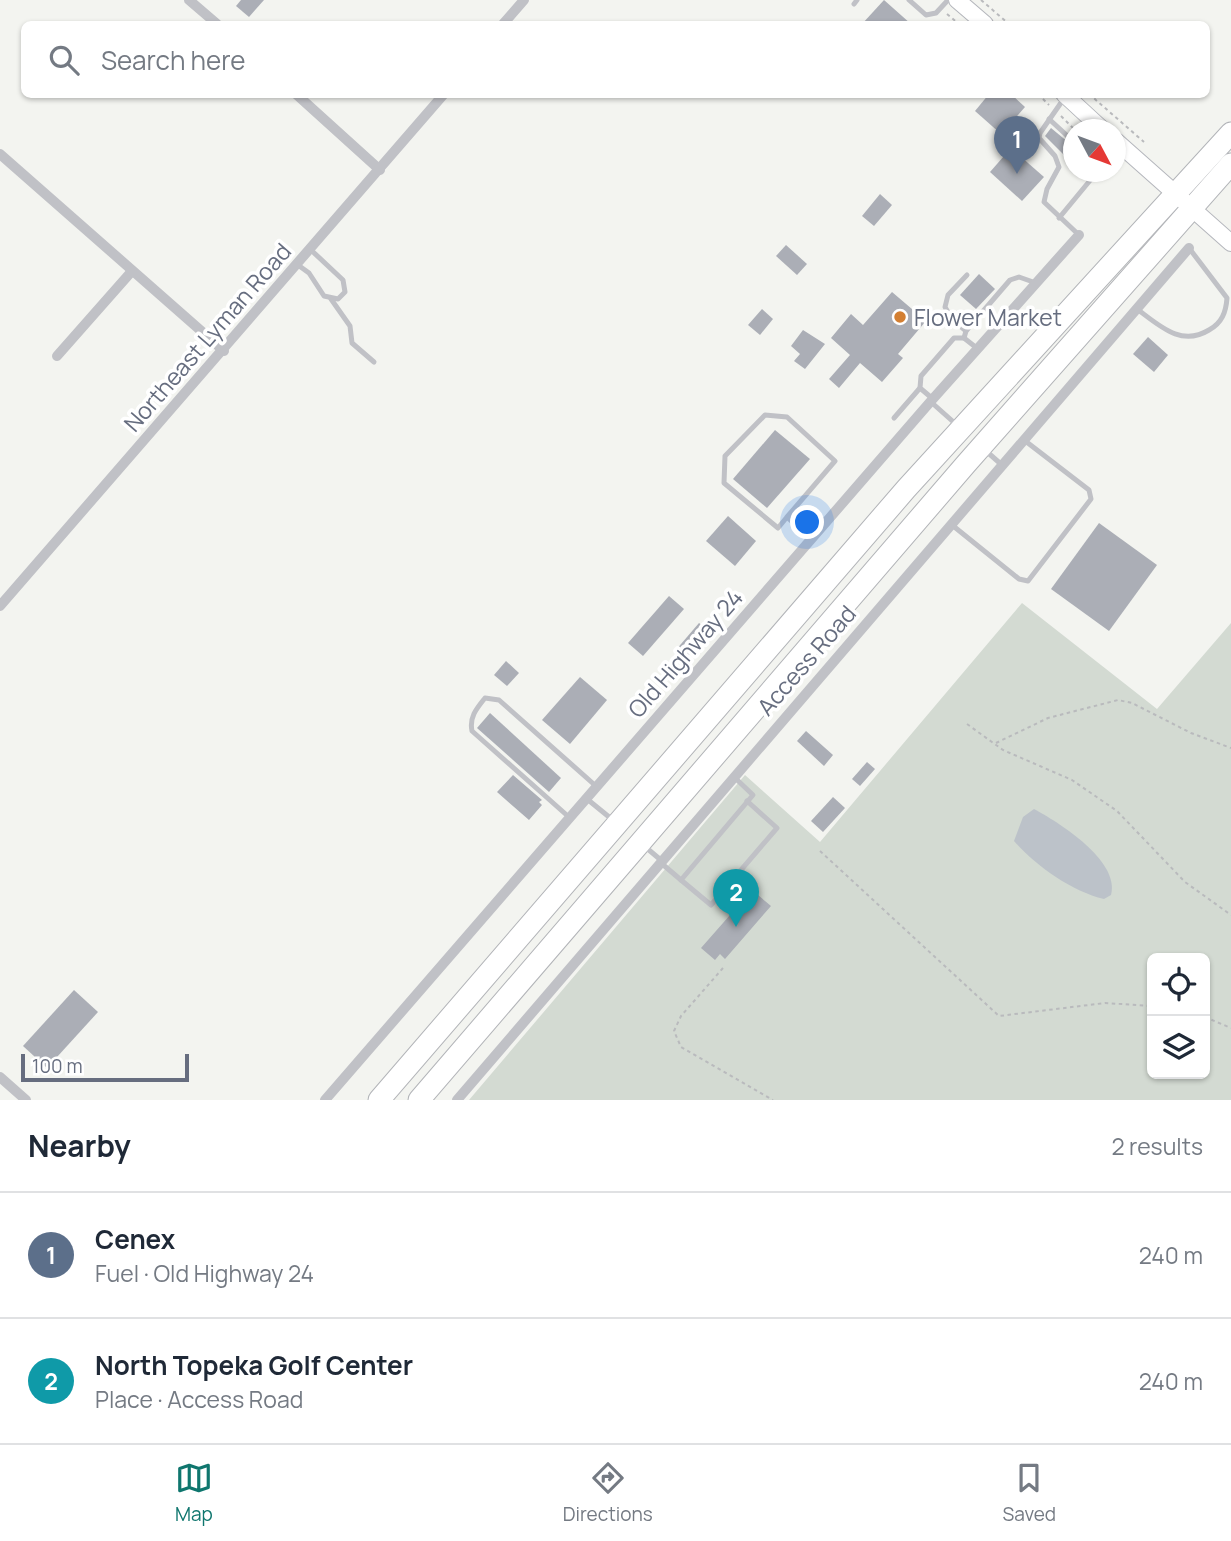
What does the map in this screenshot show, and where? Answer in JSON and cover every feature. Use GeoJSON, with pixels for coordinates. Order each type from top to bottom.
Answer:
{"type":"FeatureCollection","features":[{"type":"Feature","properties":{"kind":"highway"},"geometry":{"type":"LineString","coordinates":[[379,1100],[628,833],[1231,133]]}},
{"type":"Feature","properties":{"kind":"highway"},"geometry":{"type":"LineString","coordinates":[[419,1100],[628,833],[971,437],[1193,208],[1231,164]]}},
{"type":"Feature","properties":{"kind":"main road"},"geometry":{"type":"LineString","coordinates":[[957,0],[976,21]]}},
{"type":"Feature","properties":{"kind":"main road"},"geometry":{"type":"LineString","coordinates":[[1068,98],[1091,119]]}},
{"type":"Feature","properties":{"kind":"main road"},"geometry":{"type":"LineString","coordinates":[[1126,151],[1231,243]]}},
{"type":"Feature","properties":{"kind":"street"},"geometry":{"type":"LineString","coordinates":[[189,0],[214,21]]}},
{"type":"Feature","properties":{"kind":"street"},"geometry":{"type":"LineString","coordinates":[[506,21],[524,0]]}},
{"type":"Feature","properties":{"kind":"street"},"geometry":{"type":"LineString","coordinates":[[300,98],[380,170]]}},
{"type":"Feature","properties":{"kind":"street","name":"Northeast Lyman Road"},"geometry":{"type":"LineString","coordinates":[[0,606],[224,351],[441,98]]}},
{"type":"Feature","properties":{"kind":"street"},"geometry":{"type":"LineString","coordinates":[[0,154],[224,351]]}},
{"type":"Feature","properties":{"kind":"street","name":"Old Highway 24"},"geometry":{"type":"LineString","coordinates":[[325,1100],[932,400],[1079,235]]}},
{"type":"Feature","properties":{"kind":"street","name":"Access Road"},"geometry":{"type":"LineString","coordinates":[[457,1100],[1189,248]]}},
{"type":"Feature","properties":{"kind":"street"},"geometry":{"type":"LineString","coordinates":[[57,356],[132,271]]}},
{"type":"Feature","properties":{"kind":"street"},"geometry":{"type":"LineString","coordinates":[[0,1077],[26,1100]]}},
{"type":"Feature","properties":{"kind":"lane"},"geometry":{"type":"LineString","coordinates":[[909,0],[926,15],[936,13],[948,0]]}},
{"type":"Feature","properties":{"kind":"lane"},"geometry":{"type":"LineString","coordinates":[[1063,98],[1040,138],[1055,156],[1059,167],[1047,189],[1044,202],[1079,235]]}},
{"type":"Feature","properties":{"kind":"lane"},"geometry":{"type":"LineString","coordinates":[[1049,119],[1063,132]]}},
{"type":"Feature","properties":{"kind":"lane"},"geometry":{"type":"LineString","coordinates":[[1059,218],[1089,182]]}},
{"type":"Feature","properties":{"kind":"lane"},"geometry":{"type":"LineString","coordinates":[[1137,309],[1182,338],[1199,336],[1215,327],[1226,313],[1227,298],[1189,248]]}},
{"type":"Feature","properties":{"kind":"lane"},"geometry":{"type":"LineString","coordinates":[[298,265],[309,273],[324,296],[338,299],[345,292],[346,286],[311,250]]}},
{"type":"Feature","properties":{"kind":"lane"},"geometry":{"type":"LineString","coordinates":[[966,331],[952,319],[945,307],[948,295],[967,275]]}},
{"type":"Feature","properties":{"kind":"lane"},"geometry":{"type":"LineString","coordinates":[[964,338],[966,331],[1010,280],[1019,277],[1037,283]]}},
{"type":"Feature","properties":{"kind":"lane"},"geometry":{"type":"LineString","coordinates":[[331,299],[350,326],[352,343],[374,362]]}},
{"type":"Feature","properties":{"kind":"lane"},"geometry":{"type":"LineString","coordinates":[[894,418],[920,388],[920,376],[954,338],[964,338],[978,349]]}},
{"type":"Feature","properties":{"kind":"lane"},"geometry":{"type":"LineString","coordinates":[[920,388],[1002,465]]}},
{"type":"Feature","properties":{"kind":"lane"},"geometry":{"type":"LineString","coordinates":[[906,404],[919,415]]}},
{"type":"Feature","properties":{"kind":"lane"},"geometry":{"type":"LineString","coordinates":[[765,415],[787,417],[835,461],[787,517],[778,528],[724,483],[725,456],[765,415]]}},
{"type":"Feature","properties":{"kind":"lane"},"geometry":{"type":"LineString","coordinates":[[951,524],[1019,579],[1028,581],[1091,499],[1089,490],[1024,440]]}},
{"type":"Feature","properties":{"kind":"lane"},"geometry":{"type":"LineString","coordinates":[[787,517],[812,538]]}},
{"type":"Feature","properties":{"kind":"lane"},"geometry":{"type":"LineString","coordinates":[[570,818],[472,731],[470,723],[485,698],[499,700],[597,787]]}},
{"type":"Feature","properties":{"kind":"lane"},"geometry":{"type":"LineString","coordinates":[[681,880],[753,795],[733,776]]}},
{"type":"Feature","properties":{"kind":"lane"},"geometry":{"type":"LineString","coordinates":[[587,799],[711,905],[777,828],[747,801]]}},
{"type":"Feature","properties":{"kind":"path"},"geometry":{"type":"LineString","coordinates":[[981,0],[1006,21]]}},
{"type":"Feature","properties":{"kind":"path"},"geometry":{"type":"LineString","coordinates":[[1093,98],[1144,142]]}},
{"type":"Feature","properties":{"kind":"path"},"geometry":{"type":"LineString","coordinates":[[995,744],[1048,718],[1084,706],[1118,700],[1132,703],[1191,733],[1231,748]]}},
{"type":"Feature","properties":{"kind":"path"},"geometry":{"type":"LineString","coordinates":[[967,724],[995,744],[1072,780],[1117,811],[1185,882],[1231,915]]}},
{"type":"Feature","properties":{"kind":"path"},"geometry":{"type":"LineString","coordinates":[[820,851],[999,1016],[1105,1003],[1147,1006]]}},
{"type":"Feature","properties":{"kind":"path"},"geometry":{"type":"LineString","coordinates":[[723,968],[681,1016],[674,1031],[681,1047],[773,1100]]}},
{"type":"Feature","properties":{"kind":"path"},"geometry":{"type":"LineString","coordinates":[[1210,1019],[1231,1028]]}},
{"type":"Feature","properties":{"kind":"shaded area"},"geometry":{"type":"Polygon","coordinates":[[[1022,603],[1157,709],[1231,623],[1231,1100],[469,1100],[745,775],[820,842],[1022,603]]]}},
{"type":"Feature","properties":{"kind":"shaded area"},"geometry":{"type":"Polygon","coordinates":[[[1034,809],[1086,844],[1106,869],[1111,882],[1111,895],[1104,899],[1067,884],[1043,868],[1014,841],[1023,817],[1034,809]]]}},
{"type":"Feature","properties":{"kind":"building"},"geometry":{"type":"Polygon","coordinates":[[[241,0],[264,0],[249,17],[236,6],[241,0]]]}},
{"type":"Feature","properties":{"kind":"building"},"geometry":{"type":"Polygon","coordinates":[[[884,0],[908,21],[865,21],[884,0]]]}},
{"type":"Feature","properties":{"kind":"building"},"geometry":{"type":"Polygon","coordinates":[[[986,98],[1015,98],[1025,107],[1001,134],[975,111],[986,98]]]}},
{"type":"Feature","properties":{"kind":"building"},"geometry":{"type":"Polygon","coordinates":[[[1051,128],[1063,138],[1063,154],[1045,136],[1051,128]]]}},
{"type":"Feature","properties":{"kind":"building"},"geometry":{"type":"Polygon","coordinates":[[[1011,148],[1044,177],[1022,201],[990,172],[1011,148]]]}},
{"type":"Feature","properties":{"kind":"building"},"geometry":{"type":"Polygon","coordinates":[[[880,194],[892,205],[874,226],[862,216],[880,194]]]}},
{"type":"Feature","properties":{"kind":"building"},"geometry":{"type":"Polygon","coordinates":[[[786,245],[807,264],[797,275],[776,256],[786,245]]]}},
{"type":"Feature","properties":{"kind":"building"},"geometry":{"type":"Polygon","coordinates":[[[979,274],[995,289],[976,309],[960,295],[979,274]]]}},
{"type":"Feature","properties":{"kind":"building"},"geometry":{"type":"Polygon","coordinates":[[[892,292],[926,321],[898,354],[903,358],[882,382],[860,363],[839,388],[829,379],[850,355],[831,338],[851,314],[863,325],[892,292]]]}},
{"type":"Feature","properties":{"kind":"building"},"geometry":{"type":"Polygon","coordinates":[[[762,309],[773,319],[760,335],[748,325],[762,309]]]}},
{"type":"Feature","properties":{"kind":"building"},"geometry":{"type":"Polygon","coordinates":[[[803,330],[825,344],[805,369],[794,361],[800,354],[791,346],[803,330]]]}},
{"type":"Feature","properties":{"kind":"building"},"geometry":{"type":"Polygon","coordinates":[[[1148,337],[1168,355],[1154,372],[1133,354],[1148,337]]]}},
{"type":"Feature","properties":{"kind":"building"},"geometry":{"type":"Polygon","coordinates":[[[775,430],[810,459],[767,508],[733,479],[775,430]]]}},
{"type":"Feature","properties":{"kind":"building"},"geometry":{"type":"Polygon","coordinates":[[[728,516],[756,541],[735,566],[706,541],[728,516]]]}},
{"type":"Feature","properties":{"kind":"building"},"geometry":{"type":"Polygon","coordinates":[[[1099,523],[1157,565],[1109,631],[1051,589],[1099,523]]]}},
{"type":"Feature","properties":{"kind":"building"},"geometry":{"type":"Polygon","coordinates":[[[669,596],[684,609],[643,656],[628,643],[669,596]]]}},
{"type":"Feature","properties":{"kind":"building"},"geometry":{"type":"Polygon","coordinates":[[[699,623],[710,631],[685,660],[675,651],[699,623]]]}},
{"type":"Feature","properties":{"kind":"building"},"geometry":{"type":"Polygon","coordinates":[[[506,661],[519,673],[507,686],[494,675],[506,661]]]}},
{"type":"Feature","properties":{"kind":"building"},"geometry":{"type":"Polygon","coordinates":[[[580,677],[607,700],[570,744],[542,720],[580,677]]]}},
{"type":"Feature","properties":{"kind":"building"},"geometry":{"type":"Polygon","coordinates":[[[490,713],[561,778],[549,792],[477,728],[490,713]]]}},
{"type":"Feature","properties":{"kind":"building"},"geometry":{"type":"Polygon","coordinates":[[[806,731],[833,755],[824,766],[797,741],[806,731]]]}},
{"type":"Feature","properties":{"kind":"building"},"geometry":{"type":"Polygon","coordinates":[[[867,762],[875,769],[860,786],[852,779],[867,762]]]}},
{"type":"Feature","properties":{"kind":"building"},"geometry":{"type":"Polygon","coordinates":[[[513,775],[542,800],[539,802],[542,805],[529,820],[497,792],[513,775]]]}},
{"type":"Feature","properties":{"kind":"building"},"geometry":{"type":"Polygon","coordinates":[[[833,797],[845,808],[823,832],[811,821],[833,797]]]}},
{"type":"Feature","properties":{"kind":"building"},"geometry":{"type":"Polygon","coordinates":[[[752,890],[771,906],[725,959],[720,954],[715,960],[701,948],[752,890]]]}},
{"type":"Feature","properties":{"kind":"building"},"geometry":{"type":"Polygon","coordinates":[[[74,990],[98,1012],[47,1068],[23,1046],[74,990]]]}},
{"type":"Feature","properties":{"kind":"place","name":"Cenex"},"geometry":{"type":"Point","coordinates":[1017,174]}},
{"type":"Feature","properties":{"kind":"place","name":"Flower Market"},"geometry":{"type":"Point","coordinates":[900,317]}},
{"type":"Feature","properties":{"kind":"place","name":"North Topeka Golf Center"},"geometry":{"type":"Point","coordinates":[736,927]}}]}
